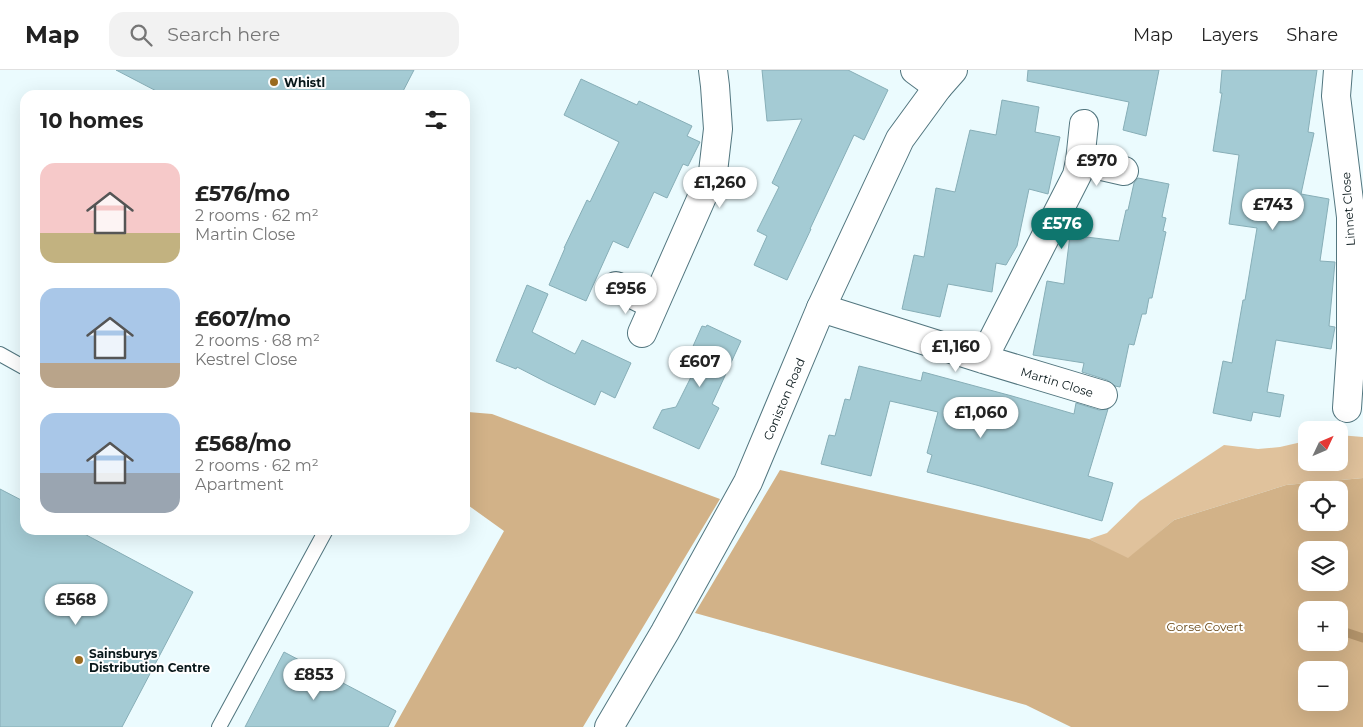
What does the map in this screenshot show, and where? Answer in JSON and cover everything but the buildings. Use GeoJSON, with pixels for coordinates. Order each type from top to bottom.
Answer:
{"type":"FeatureCollection","features":[{"type":"Feature","properties":{"kind":"street"},"geometry":{"type":"LineString","coordinates":[[642,333],[714,172],[718,129],[716,86],[713,70]]}},
{"type":"Feature","properties":{"kind":"street"},"geometry":{"type":"LineString","coordinates":[[915,70],[945,79]]}},
{"type":"Feature","properties":{"kind":"street","name":"Linnet Close"},"geometry":{"type":"LineString","coordinates":[[1338,70],[1336,96],[1351,217],[1357,349],[1347,408]]}},
{"type":"Feature","properties":{"kind":"street","name":"Coniston Road"},"geometry":{"type":"LineString","coordinates":[[609,727],[665,632],[748,482],[821,308],[900,139],[945,79]]}},
{"type":"Feature","properties":{"kind":"street"},"geometry":{"type":"LineString","coordinates":[[983,360],[1077,175],[1084,124]]}},
{"type":"Feature","properties":{"kind":"street"},"geometry":{"type":"LineString","coordinates":[[1080,161],[1124,171]]}},
{"type":"Feature","properties":{"kind":"street"},"geometry":{"type":"LineString","coordinates":[[616,286],[654,305]]}},
{"type":"Feature","properties":{"kind":"street","name":"Martin Close"},"geometry":{"type":"LineString","coordinates":[[821,308],[983,360],[1104,396]]}},
{"type":"Feature","properties":{"kind":"lane"},"geometry":{"type":"LineString","coordinates":[[0,354],[20,365]]}},
{"type":"Feature","properties":{"kind":"lane"},"geometry":{"type":"LineString","coordinates":[[219,727],[323,535]]}},
{"type":"Feature","properties":{"kind":"shaded area"},"geometry":{"type":"Polygon","coordinates":[[[1348,436],[1363,437],[1363,478],[1298,481],[1298,484],[1286,485],[1174,520],[1128,559],[1089,539],[1107,533],[1140,501],[1224,445],[1258,449],[1298,443],[1298,471],[1348,471],[1348,436]]]}},
{"type":"Feature","properties":{"kind":"green space"},"geometry":{"type":"Polygon","coordinates":[[[470,412],[492,414],[720,499],[583,727],[394,727],[504,531],[470,507],[470,412]]]}},
{"type":"Feature","properties":{"kind":"green space","name":"Gorse Covert"},"geometry":{"type":"Polygon","coordinates":[[[780,470],[1089,539],[1128,558],[1174,520],[1286,485],[1298,484],[1298,531],[1348,531],[1348,481],[1330,481],[1363,478],[1363,727],[1071,727],[1026,705],[695,613],[780,470]]]}},
{"type":"Feature","properties":{"kind":"waterway"},"geometry":{"type":"LineString","coordinates":[[1348,633],[1363,638]]}},
{"type":"Feature","properties":{"kind":"place","name":"Whistl"},"geometry":{"type":"Point","coordinates":[274,82]}},
{"type":"Feature","properties":{"kind":"place","name":"Sainsburys Distribution Centre"},"geometry":{"type":"Point","coordinates":[79,660]}}]}
